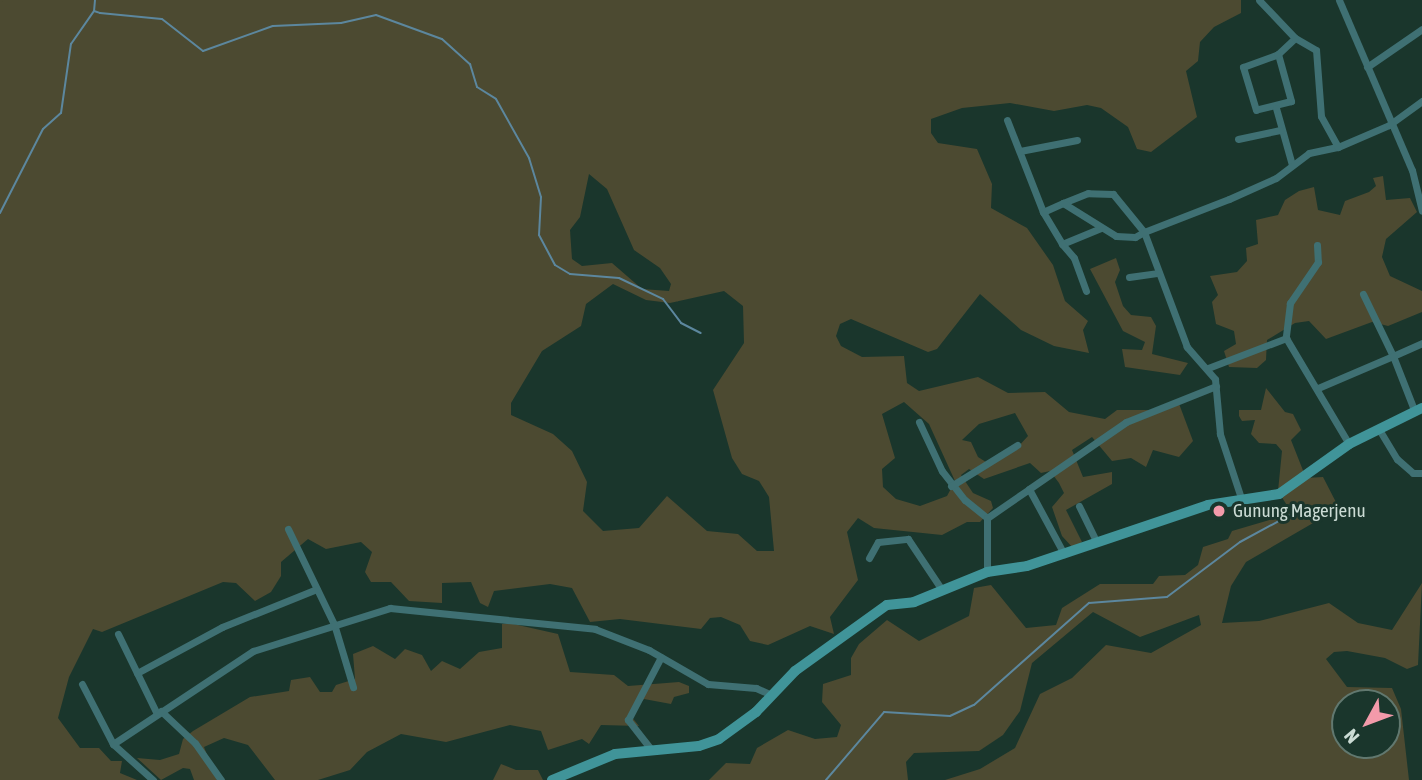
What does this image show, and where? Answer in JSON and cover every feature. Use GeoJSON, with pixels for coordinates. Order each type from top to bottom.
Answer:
{"type":"FeatureCollection","features":[{"type":"Feature","properties":{"kind":"main road"},"geometry":{"type":"LineString","coordinates":[[552,780],[592,761],[650,748],[699,746],[719,739],[881,608],[942,590],[987,572],[1064,554],[1208,505],[1242,501],[1297,485],[1349,444],[1418,410]]}},
{"type":"Feature","properties":{"kind":"street"},"geometry":{"type":"LineString","coordinates":[[1259,0],[1295,38],[1316,50],[1321,116],[1338,147]]}},
{"type":"Feature","properties":{"kind":"street"},"geometry":{"type":"LineString","coordinates":[[1342,1],[1389,125],[1412,170],[1422,212]]}},
{"type":"Feature","properties":{"kind":"street"},"geometry":{"type":"LineString","coordinates":[[1367,67],[1422,29]]}},
{"type":"Feature","properties":{"kind":"street"},"geometry":{"type":"LineString","coordinates":[[1278,54],[1291,101],[1276,108],[1254,108],[1242,69],[1278,54],[1295,38]]}},
{"type":"Feature","properties":{"kind":"street"},"geometry":{"type":"LineString","coordinates":[[1063,203],[1125,239],[1247,192],[1309,153],[1338,147],[1389,125],[1422,101]]}},
{"type":"Feature","properties":{"kind":"street"},"geometry":{"type":"LineString","coordinates":[[1276,108],[1292,165]]}},
{"type":"Feature","properties":{"kind":"street"},"geometry":{"type":"LineString","coordinates":[[1007,120],[1043,212],[1062,244],[1074,258],[1086,291]]}},
{"type":"Feature","properties":{"kind":"street"},"geometry":{"type":"LineString","coordinates":[[1238,139],[1280,130]]}},
{"type":"Feature","properties":{"kind":"street"},"geometry":{"type":"LineString","coordinates":[[1020,151],[1077,140]]}},
{"type":"Feature","properties":{"kind":"street"},"geometry":{"type":"LineString","coordinates":[[1043,212],[1088,193],[1113,194],[1144,232],[1157,273],[1188,347],[1208,368],[1216,386],[1220,434],[1242,501]]}},
{"type":"Feature","properties":{"kind":"street"},"geometry":{"type":"LineString","coordinates":[[1062,244],[1102,228]]}},
{"type":"Feature","properties":{"kind":"street"},"geometry":{"type":"LineString","coordinates":[[1317,244],[1318,262],[1290,303],[1286,338],[1349,444]]}},
{"type":"Feature","properties":{"kind":"street"},"geometry":{"type":"LineString","coordinates":[[1129,277],[1157,273]]}},
{"type":"Feature","properties":{"kind":"street"},"geometry":{"type":"LineString","coordinates":[[1363,294],[1418,410]]}},
{"type":"Feature","properties":{"kind":"street"},"geometry":{"type":"LineString","coordinates":[[1208,368],[1286,338]]}},
{"type":"Feature","properties":{"kind":"street"},"geometry":{"type":"LineString","coordinates":[[1318,388],[1422,343]]}},
{"type":"Feature","properties":{"kind":"street"},"geometry":{"type":"LineString","coordinates":[[987,518],[1126,422],[1216,386]]}},
{"type":"Feature","properties":{"kind":"street"},"geometry":{"type":"LineString","coordinates":[[919,422],[951,486],[987,518],[987,572]]}},
{"type":"Feature","properties":{"kind":"street"},"geometry":{"type":"LineString","coordinates":[[1380,431],[1397,458],[1413,473],[1421,472]]}},
{"type":"Feature","properties":{"kind":"street"},"geometry":{"type":"LineString","coordinates":[[951,486],[1017,445]]}},
{"type":"Feature","properties":{"kind":"street"},"geometry":{"type":"LineString","coordinates":[[1029,489],[1064,554]]}},
{"type":"Feature","properties":{"kind":"street"},"geometry":{"type":"LineString","coordinates":[[1079,506],[1096,541]]}},
{"type":"Feature","properties":{"kind":"street"},"geometry":{"type":"LineString","coordinates":[[288,529],[334,624],[353,687]]}},
{"type":"Feature","properties":{"kind":"street"},"geometry":{"type":"LineString","coordinates":[[869,558],[878,542],[908,539],[942,590]]}},
{"type":"Feature","properties":{"kind":"street"},"geometry":{"type":"LineString","coordinates":[[137,673],[210,633],[317,589]]}},
{"type":"Feature","properties":{"kind":"street"},"geometry":{"type":"LineString","coordinates":[[113,744],[253,651],[390,608],[462,612],[595,629],[661,657],[708,684],[756,688],[772,695]]}},
{"type":"Feature","properties":{"kind":"street"},"geometry":{"type":"LineString","coordinates":[[118,635],[159,712],[195,743],[221,780]]}},
{"type":"Feature","properties":{"kind":"street"},"geometry":{"type":"LineString","coordinates":[[650,748],[628,720],[661,657]]}},
{"type":"Feature","properties":{"kind":"street"},"geometry":{"type":"LineString","coordinates":[[82,684],[113,744],[153,780]]}},
{"type":"Feature","properties":{"kind":"shaded area"},"geometry":{"type":"Polygon","coordinates":[[[0,0],[1241,0],[1241,13],[1214,27],[1200,42],[1198,61],[1186,71],[1197,117],[1151,152],[1137,149],[1128,127],[1101,108],[1087,105],[1054,111],[1010,103],[962,108],[931,119],[931,133],[938,143],[977,149],[992,184],[991,208],[1027,228],[1053,265],[1065,301],[1088,321],[1083,330],[1089,353],[1054,346],[1021,330],[980,294],[937,349],[928,352],[851,319],[840,324],[836,336],[841,346],[862,357],[904,356],[907,383],[919,391],[978,377],[1008,393],[1045,392],[1069,412],[1105,419],[1117,410],[1154,410],[1178,401],[1193,441],[1179,457],[1153,450],[1146,467],[1131,458],[1112,461],[1092,437],[1072,450],[1083,477],[1112,472],[1112,484],[1066,510],[1082,542],[1073,548],[1062,536],[1052,507],[1064,493],[1050,471],[1041,473],[1030,463],[984,479],[969,469],[961,475],[973,493],[991,501],[993,508],[980,522],[967,522],[942,535],[874,528],[858,518],[847,532],[858,580],[830,617],[834,634],[810,626],[768,645],[750,641],[740,625],[721,617],[710,618],[701,629],[620,619],[590,622],[572,588],[550,584],[494,591],[488,607],[480,603],[471,582],[442,583],[442,603],[409,601],[391,582],[371,582],[365,572],[372,552],[361,542],[326,549],[308,539],[281,562],[281,576],[271,592],[255,601],[236,583],[223,582],[102,632],[93,629],[69,677],[58,718],[80,748],[99,748],[111,761],[122,761],[120,773],[137,780],[0,780],[0,0]],[[589,174],[580,217],[570,230],[572,259],[582,266],[612,263],[642,289],[669,291],[671,284],[660,268],[634,250],[607,189],[589,174]],[[613,284],[586,304],[581,326],[542,351],[511,403],[511,415],[553,434],[572,451],[587,482],[583,511],[603,531],[639,528],[667,496],[707,531],[738,534],[757,551],[774,551],[769,497],[759,481],[742,474],[732,458],[713,390],[744,343],[743,306],[724,291],[670,303],[646,300],[613,284]],[[904,402],[882,414],[895,458],[882,469],[883,487],[896,499],[920,506],[947,496],[955,481],[929,424],[904,402]],[[1015,413],[979,424],[962,440],[971,442],[978,457],[989,464],[1015,450],[1028,436],[1015,413]]]}},
{"type":"Feature","properties":{"kind":"shaded area"},"geometry":{"type":"Polygon","coordinates":[[[1383,176],[1386,200],[1410,198],[1417,212],[1386,239],[1382,257],[1390,276],[1422,291],[1422,312],[1388,326],[1372,322],[1326,339],[1309,321],[1295,323],[1267,340],[1266,360],[1257,368],[1229,367],[1224,351],[1236,344],[1234,331],[1216,324],[1212,302],[1218,295],[1210,276],[1237,272],[1247,261],[1246,248],[1258,244],[1256,220],[1278,215],[1285,200],[1299,191],[1314,187],[1318,210],[1340,215],[1345,201],[1369,192],[1376,186],[1373,178],[1383,176]]]}},
{"type":"Feature","properties":{"kind":"shaded area"},"geometry":{"type":"Polygon","coordinates":[[[1116,258],[1120,270],[1115,282],[1123,306],[1131,315],[1151,317],[1156,326],[1152,354],[1188,363],[1180,375],[1125,367],[1122,349],[1142,350],[1145,342],[1123,331],[1090,269],[1116,258]]]}},
{"type":"Feature","properties":{"kind":"shaded area"},"geometry":{"type":"Polygon","coordinates":[[[1266,388],[1285,412],[1293,414],[1301,430],[1291,440],[1306,478],[1323,477],[1339,508],[1246,562],[1231,586],[1222,623],[1259,621],[1329,603],[1358,623],[1392,630],[1422,583],[1418,665],[1407,669],[1385,658],[1347,651],[1334,652],[1326,659],[1347,687],[1392,689],[1331,689],[1331,759],[1401,759],[1401,709],[1409,780],[945,780],[980,769],[1015,748],[1040,694],[1072,678],[1106,645],[1151,653],[1201,625],[1199,615],[1140,637],[1093,612],[1032,663],[1020,711],[1003,735],[979,751],[914,753],[906,762],[908,780],[709,780],[726,763],[750,764],[757,748],[788,730],[815,739],[837,737],[841,725],[822,702],[823,684],[851,675],[851,658],[859,644],[887,620],[919,641],[969,616],[974,588],[991,585],[1026,628],[1056,625],[1062,608],[1100,584],[1153,584],[1159,576],[1185,575],[1198,565],[1203,547],[1228,539],[1232,531],[1280,517],[1288,507],[1278,491],[1282,451],[1276,444],[1259,443],[1251,434],[1255,420],[1242,421],[1239,410],[1261,410],[1266,388]]]}},
{"type":"Feature","properties":{"kind":"shaded area"},"geometry":{"type":"Polygon","coordinates":[[[509,623],[558,634],[570,672],[614,675],[628,686],[679,682],[689,686],[689,693],[674,697],[671,704],[644,699],[630,715],[639,726],[601,725],[589,744],[582,739],[548,750],[541,731],[510,725],[446,742],[401,734],[367,752],[350,770],[318,780],[275,780],[248,745],[224,738],[204,747],[217,780],[194,780],[190,769],[183,768],[161,780],[137,758],[160,760],[179,754],[183,739],[193,731],[250,697],[289,691],[291,680],[310,677],[320,692],[332,692],[336,685],[355,679],[353,654],[373,646],[395,659],[405,649],[422,655],[431,671],[442,661],[460,669],[479,652],[502,648],[502,624],[509,623]]]}},
{"type":"Feature","properties":{"kind":"shaded area"},"geometry":{"type":"Polygon","coordinates":[[[501,764],[516,770],[538,770],[543,780],[493,780],[501,764]]]}},
{"type":"Feature","properties":{"kind":"waterway"},"geometry":{"type":"LineString","coordinates":[[95,0],[94,11],[100,13],[162,19],[203,51],[273,26],[341,23],[376,15],[442,39],[470,64],[477,87],[496,99],[529,158],[541,197],[539,235],[555,265],[570,274],[619,278],[663,299],[681,323],[701,333]]}},
{"type":"Feature","properties":{"kind":"waterway"},"geometry":{"type":"LineString","coordinates":[[0,213],[43,129],[61,113],[71,44],[94,11]]}},
{"type":"Feature","properties":{"kind":"waterway"},"geometry":{"type":"LineString","coordinates":[[826,780],[884,712],[950,716],[974,705],[1089,603],[1167,597],[1240,542],[1301,509]]}},
{"type":"Feature","properties":{"kind":"place","name":"Gunung Magerjenu"},"geometry":{"type":"Point","coordinates":[1219,511]}}]}
